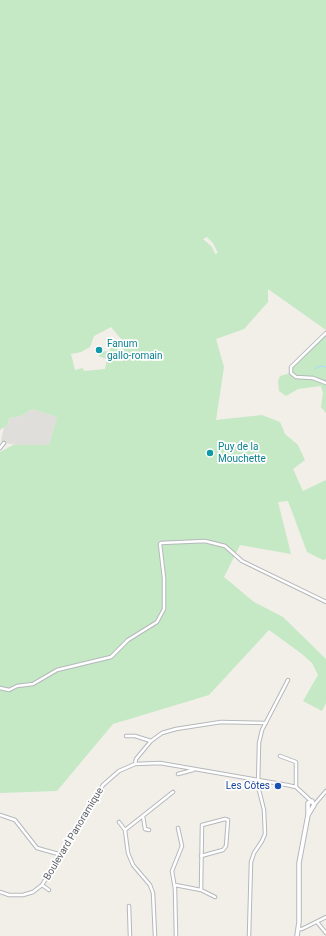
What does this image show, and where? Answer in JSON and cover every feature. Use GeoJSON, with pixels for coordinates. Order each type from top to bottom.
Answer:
{"type":"FeatureCollection","features":[{"type":"Feature","properties":{"kind":"street"},"geometry":{"type":"LineString","coordinates":[[326,334],[291,367],[292,373],[296,377],[313,378],[326,383]]}},
{"type":"Feature","properties":{"kind":"street"},"geometry":{"type":"LineString","coordinates":[[0,448],[4,443]]}},
{"type":"Feature","properties":{"kind":"street"},"geometry":{"type":"LineString","coordinates":[[0,688],[9,690],[17,686],[33,684],[57,670],[111,657],[128,640],[157,622],[164,609],[164,578],[161,543],[206,541],[225,546],[242,561],[326,602]]}},
{"type":"Feature","properties":{"kind":"street"},"geometry":{"type":"LineString","coordinates":[[249,936],[251,862],[254,853],[265,834],[264,810],[258,780],[259,743],[266,723],[288,680]]}},
{"type":"Feature","properties":{"kind":"street"},"geometry":{"type":"LineString","coordinates":[[135,764],[136,759],[151,741],[162,733],[176,729],[221,722],[266,723]]}},
{"type":"Feature","properties":{"kind":"street"},"geometry":{"type":"LineString","coordinates":[[126,736],[135,736],[151,741]]}},
{"type":"Feature","properties":{"kind":"street"},"geometry":{"type":"LineString","coordinates":[[280,756],[296,762],[296,787],[311,804]]}},
{"type":"Feature","properties":{"kind":"street","name":"Boulevard Panoramique"},"geometry":{"type":"LineString","coordinates":[[0,892],[6,894],[24,895],[33,892],[42,885],[62,855],[103,785],[119,771],[135,764],[160,763],[296,787]]}},
{"type":"Feature","properties":{"kind":"street"},"geometry":{"type":"LineString","coordinates":[[178,774],[194,769]]}},
{"type":"Feature","properties":{"kind":"street"},"geometry":{"type":"LineString","coordinates":[[125,830],[173,792]]}},
{"type":"Feature","properties":{"kind":"street"},"geometry":{"type":"LineString","coordinates":[[297,936],[299,929],[299,869],[308,815],[311,804],[326,792]]}},
{"type":"Feature","properties":{"kind":"street"},"geometry":{"type":"LineString","coordinates":[[0,815],[15,820],[37,848],[62,855]]}},
{"type":"Feature","properties":{"kind":"street"},"geometry":{"type":"LineString","coordinates":[[143,816],[145,829],[149,830]]}},
{"type":"Feature","properties":{"kind":"street"},"geometry":{"type":"LineString","coordinates":[[201,890],[202,825],[225,819],[228,820],[226,846],[223,850],[202,856]]}},
{"type":"Feature","properties":{"kind":"street"},"geometry":{"type":"LineString","coordinates":[[119,822],[125,830],[128,853],[133,866],[150,885],[153,892],[155,936]]}},
{"type":"Feature","properties":{"kind":"street"},"geometry":{"type":"LineString","coordinates":[[176,936],[175,885],[172,871],[182,846],[178,828]]}},
{"type":"Feature","properties":{"kind":"street"},"geometry":{"type":"LineString","coordinates":[[42,885],[49,890]]}},
{"type":"Feature","properties":{"kind":"street"},"geometry":{"type":"LineString","coordinates":[[175,885],[201,890],[215,897]]}},
{"type":"Feature","properties":{"kind":"street"},"geometry":{"type":"LineString","coordinates":[[129,906],[130,936]]}},
{"type":"Feature","properties":{"kind":"street"},"geometry":{"type":"LineString","coordinates":[[299,929],[302,929],[326,917]]}},
{"type":"Feature","properties":{"kind":"street"},"geometry":{"type":"LineString","coordinates":[[317,922],[326,933]]}},
{"type":"Feature","properties":{"kind":"shaded area"},"geometry":{"type":"Polygon","coordinates":[[[32,409],[57,417],[49,445],[16,445],[1,442],[4,426],[8,424],[9,418],[21,416],[32,409]]]}},
{"type":"Feature","properties":{"kind":"green space"},"geometry":{"type":"Polygon","coordinates":[[[0,0],[326,0],[326,330],[268,289],[268,302],[244,329],[216,339],[224,367],[216,420],[262,415],[280,422],[285,434],[298,445],[305,460],[293,469],[303,491],[326,480],[326,559],[323,560],[307,552],[288,501],[278,502],[291,554],[240,545],[224,577],[254,602],[283,617],[326,659],[326,703],[322,711],[303,701],[318,675],[312,663],[269,630],[209,695],[113,724],[57,791],[0,793],[0,452],[13,445],[49,445],[57,417],[32,409],[21,416],[9,418],[8,424],[0,430],[0,0]],[[207,237],[203,239],[212,247],[215,254],[218,253],[213,243],[207,237]],[[111,327],[94,336],[90,347],[81,352],[71,354],[75,370],[83,368],[84,371],[105,369],[107,359],[98,356],[104,351],[109,352],[112,346],[120,344],[122,340],[111,327]]]}},
{"type":"Feature","properties":{"kind":"green space"},"geometry":{"type":"Polygon","coordinates":[[[326,333],[326,413],[321,407],[323,393],[321,386],[298,389],[286,396],[279,391],[278,381],[280,376],[291,373],[291,367],[326,333]]]}},
{"type":"Feature","properties":{"kind":"waterway"},"geometry":{"type":"LineString","coordinates":[[315,369],[320,366],[326,367]]}},
{"type":"Feature","properties":{"kind":"place","name":"Fanum gallo-romain"},"geometry":{"type":"Point","coordinates":[99,350]}},
{"type":"Feature","properties":{"kind":"place","name":"Puy de la Mouchette"},"geometry":{"type":"Point","coordinates":[210,453]}},
{"type":"Feature","properties":{"kind":"place","name":"Les Côtes"},"geometry":{"type":"Point","coordinates":[278,786]}}]}
